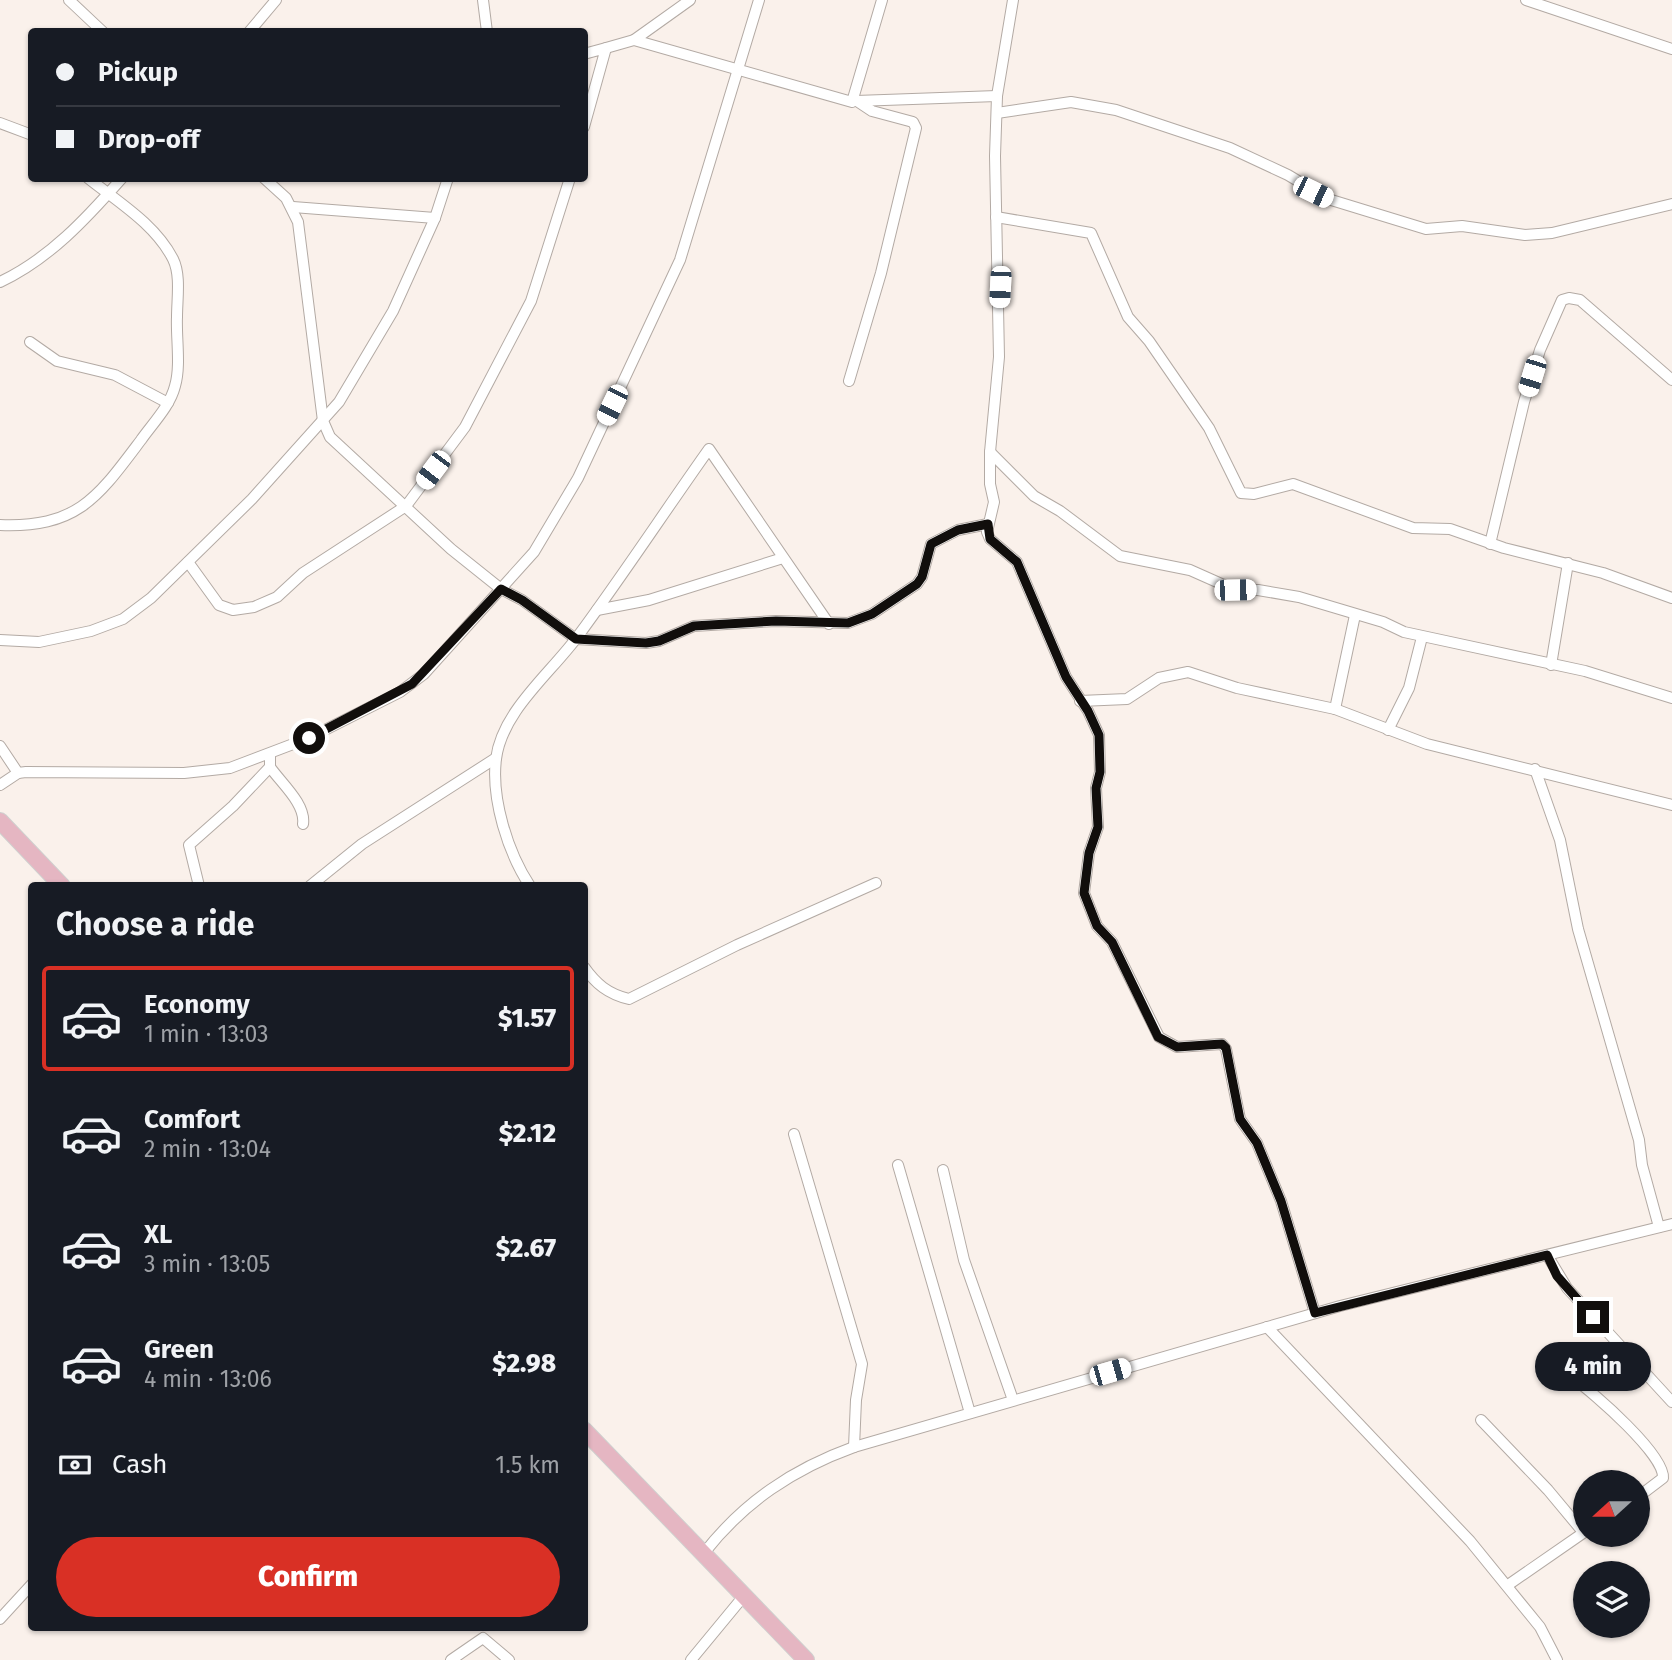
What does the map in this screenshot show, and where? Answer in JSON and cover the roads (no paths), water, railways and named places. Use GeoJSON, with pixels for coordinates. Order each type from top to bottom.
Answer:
{"type":"FeatureCollection","features":[{"type":"Feature","properties":{"kind":"main road"},"geometry":{"type":"LineString","coordinates":[[0,821],[58,882]]}},
{"type":"Feature","properties":{"kind":"main road"},"geometry":{"type":"LineString","coordinates":[[588,1434],[806,1660]]}},
{"type":"Feature","properties":{"kind":"street"},"geometry":{"type":"LineString","coordinates":[[69,0],[99,28]]}},
{"type":"Feature","properties":{"kind":"street"},"geometry":{"type":"LineString","coordinates":[[252,28],[276,0]]}},
{"type":"Feature","properties":{"kind":"street"},"geometry":{"type":"LineString","coordinates":[[483,0],[486,28]]}},
{"type":"Feature","properties":{"kind":"street"},"geometry":{"type":"LineString","coordinates":[[588,53],[634,40],[691,0]]}},
{"type":"Feature","properties":{"kind":"street"},"geometry":{"type":"LineString","coordinates":[[0,785],[18,773],[184,773],[222,770],[270,755],[332,727],[412,684],[501,589],[550,529],[651,327],[680,260],[759,0]]}},
{"type":"Feature","properties":{"kind":"street"},"geometry":{"type":"LineString","coordinates":[[855,101],[882,0]]}},
{"type":"Feature","properties":{"kind":"street"},"geometry":{"type":"LineString","coordinates":[[1013,0],[997,96],[999,357],[990,452],[993,502],[988,524],[990,539],[1017,562],[1066,677],[1094,723],[1100,748],[1096,788],[1098,827],[1085,876],[1084,893],[1097,926],[1116,949],[1158,1037],[1177,1047],[1222,1044],[1226,1048],[1240,1119],[1257,1143],[1281,1201],[1315,1313]]}},
{"type":"Feature","properties":{"kind":"street"},"geometry":{"type":"LineString","coordinates":[[1526,0],[1672,49]]}},
{"type":"Feature","properties":{"kind":"street"},"geometry":{"type":"LineString","coordinates":[[634,40],[855,101],[872,111],[913,122],[916,128],[881,273],[849,381]]}},
{"type":"Feature","properties":{"kind":"street"},"geometry":{"type":"LineString","coordinates":[[588,113],[606,48]]}},
{"type":"Feature","properties":{"kind":"street"},"geometry":{"type":"LineString","coordinates":[[855,101],[997,96]]}},
{"type":"Feature","properties":{"kind":"street"},"geometry":{"type":"LineString","coordinates":[[997,113],[1071,102],[1116,110],[1230,148],[1281,172],[1328,199],[1432,230],[1462,226],[1525,235],[1552,233],[1672,204]]}},
{"type":"Feature","properties":{"kind":"street"},"geometry":{"type":"LineString","coordinates":[[0,123],[28,134]]}},
{"type":"Feature","properties":{"kind":"street"},"geometry":{"type":"LineString","coordinates":[[0,525],[22,526],[68,515],[85,507],[99,495],[168,403],[176,385],[177,281],[174,261],[147,225],[93,182]]}},
{"type":"Feature","properties":{"kind":"street"},"geometry":{"type":"LineString","coordinates":[[0,282],[31,267],[118,182]]}},
{"type":"Feature","properties":{"kind":"street"},"geometry":{"type":"LineString","coordinates":[[268,182],[293,207],[298,222],[323,421],[330,437],[451,549],[501,589],[522,600],[576,639],[646,643],[659,641],[694,626],[776,621],[829,624],[859,620],[909,592],[922,577],[931,544],[958,530],[988,524]]}},
{"type":"Feature","properties":{"kind":"street"},"geometry":{"type":"LineString","coordinates":[[0,640],[39,642],[105,627],[137,611],[252,499],[340,402],[393,311],[435,218],[446,182]]}},
{"type":"Feature","properties":{"kind":"street"},"geometry":{"type":"LineString","coordinates":[[188,562],[219,605],[233,610],[254,607],[277,597],[303,573],[406,506],[464,427],[531,301],[569,182]]}},
{"type":"Feature","properties":{"kind":"street"},"geometry":{"type":"LineString","coordinates":[[293,207],[435,218]]}},
{"type":"Feature","properties":{"kind":"street"},"geometry":{"type":"LineString","coordinates":[[996,217],[1091,233],[1128,317],[1149,341],[1209,428],[1241,493],[1254,494],[1293,484],[1413,528],[1450,529],[1490,544],[1568,563],[1672,597]]}},
{"type":"Feature","properties":{"kind":"street"},"geometry":{"type":"LineString","coordinates":[[1490,544],[1536,363],[1562,300],[1580,300],[1672,380]]}},
{"type":"Feature","properties":{"kind":"street"},"geometry":{"type":"LineString","coordinates":[[30,342],[58,361],[115,374],[168,403]]}},
{"type":"Feature","properties":{"kind":"street"},"geometry":{"type":"LineString","coordinates":[[528,882],[505,834],[499,804],[496,758],[509,727],[528,694],[576,639],[709,449],[829,624]]}},
{"type":"Feature","properties":{"kind":"street"},"geometry":{"type":"LineString","coordinates":[[990,452],[1034,496],[1060,510],[1120,556],[1190,570],[1235,590],[1258,590],[1299,597],[1383,622],[1422,637],[1464,643],[1585,671],[1672,698]]}},
{"type":"Feature","properties":{"kind":"street"},"geometry":{"type":"LineString","coordinates":[[597,610],[649,600],[783,558]]}},
{"type":"Feature","properties":{"kind":"street"},"geometry":{"type":"LineString","coordinates":[[1551,665],[1568,563]]}},
{"type":"Feature","properties":{"kind":"street"},"geometry":{"type":"LineString","coordinates":[[1335,709],[1355,615]]}},
{"type":"Feature","properties":{"kind":"street"},"geometry":{"type":"LineString","coordinates":[[1388,730],[1409,688],[1422,637]]}},
{"type":"Feature","properties":{"kind":"street"},"geometry":{"type":"LineString","coordinates":[[1080,701],[1127,699],[1159,678],[1188,672],[1237,688],[1335,709],[1427,744],[1672,805]]}},
{"type":"Feature","properties":{"kind":"street"},"geometry":{"type":"LineString","coordinates":[[0,746],[18,773]]}},
{"type":"Feature","properties":{"kind":"street"},"geometry":{"type":"LineString","coordinates":[[270,755],[270,767],[297,801],[304,816],[303,824]]}},
{"type":"Feature","properties":{"kind":"street"},"geometry":{"type":"LineString","coordinates":[[315,882],[362,844],[496,758]]}},
{"type":"Feature","properties":{"kind":"street"},"geometry":{"type":"LineString","coordinates":[[198,882],[190,851],[191,842],[233,806],[270,767]]}},
{"type":"Feature","properties":{"kind":"street"},"geometry":{"type":"LineString","coordinates":[[1535,769],[1560,840],[1578,929],[1639,1140],[1642,1165],[1659,1227]]}},
{"type":"Feature","properties":{"kind":"street"},"geometry":{"type":"LineString","coordinates":[[588,973],[596,984],[616,996],[629,999],[737,945],[876,883]]}},
{"type":"Feature","properties":{"kind":"street"},"geometry":{"type":"LineString","coordinates":[[794,1133],[862,1364],[856,1400],[854,1447]]}},
{"type":"Feature","properties":{"kind":"street"},"geometry":{"type":"LineString","coordinates":[[898,1165],[970,1413]]}},
{"type":"Feature","properties":{"kind":"street"},"geometry":{"type":"LineString","coordinates":[[943,1170],[964,1260],[1013,1400]]}},
{"type":"Feature","properties":{"kind":"street"},"geometry":{"type":"LineString","coordinates":[[704,1553],[731,1522],[766,1491],[822,1458],[854,1447],[1315,1313],[1672,1224]]}},
{"type":"Feature","properties":{"kind":"street"},"geometry":{"type":"LineString","coordinates":[[1547,1255],[1567,1288],[1672,1402]]}},
{"type":"Feature","properties":{"kind":"street"},"geometry":{"type":"LineString","coordinates":[[1266,1327],[1470,1541],[1540,1627],[1557,1660]]}},
{"type":"Feature","properties":{"kind":"street"},"geometry":{"type":"LineString","coordinates":[[1574,1379],[1612,1408],[1660,1466],[1663,1478],[1650,1488]]}},
{"type":"Feature","properties":{"kind":"street"},"geometry":{"type":"LineString","coordinates":[[1481,1420],[1573,1518]]}},
{"type":"Feature","properties":{"kind":"street"},"geometry":{"type":"LineString","coordinates":[[1508,1586],[1573,1539]]}},
{"type":"Feature","properties":{"kind":"street"},"geometry":{"type":"LineString","coordinates":[[0,1619],[28,1588]]}},
{"type":"Feature","properties":{"kind":"street"},"geometry":{"type":"LineString","coordinates":[[691,1660],[743,1597]]}},
{"type":"Feature","properties":{"kind":"street"},"geometry":{"type":"LineString","coordinates":[[451,1660],[483,1638],[509,1660]]}}]}
